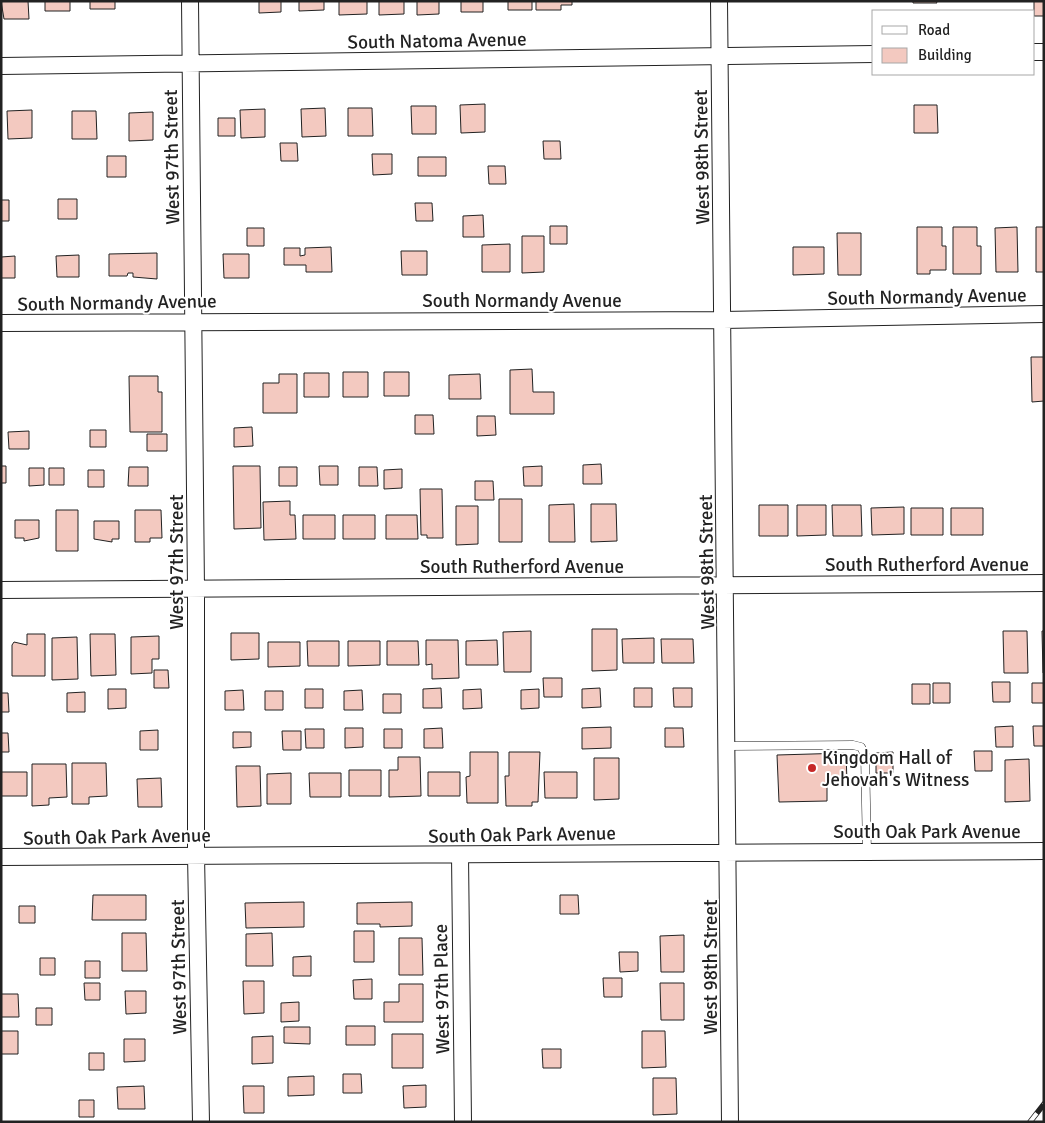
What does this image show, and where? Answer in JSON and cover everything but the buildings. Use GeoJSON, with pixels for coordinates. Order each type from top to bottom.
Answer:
{"type":"FeatureCollection","features":[{"type":"Feature","properties":{"kind":"street","name":"West 97th Street"},"geometry":{"type":"LineString","coordinates":[[190,1],[196,589],[196,855],[201,1122]]}},
{"type":"Feature","properties":{"kind":"street","name":"West 98th Street"},"geometry":{"type":"LineString","coordinates":[[719,1],[728,746],[730,1122]]}},
{"type":"Feature","properties":{"kind":"street","name":"South Natoma Avenue"},"geometry":{"type":"LineString","coordinates":[[1,66],[872,54]]}},
{"type":"Feature","properties":{"kind":"street","name":"South Normandy Avenue"},"geometry":{"type":"LineString","coordinates":[[1,323],[723,320],[1044,314]]}},
{"type":"Feature","properties":{"kind":"street","name":"South Rutherford Avenue"},"geometry":{"type":"LineString","coordinates":[[1,590],[1044,583]]}},
{"type":"Feature","properties":{"kind":"street","name":"South Oak Park Avenue"},"geometry":{"type":"LineString","coordinates":[[1,857],[1044,851]]}},
{"type":"Feature","properties":{"kind":"street","name":"West 97th Place"},"geometry":{"type":"LineString","coordinates":[[460,855],[463,1122]]}},
{"type":"Feature","properties":{"kind":"lane"},"geometry":{"type":"LineString","coordinates":[[728,746],[854,744],[861,748],[865,755],[867,851]]}},
{"type":"Feature","properties":{"kind":"railway"},"geometry":{"type":"LineString","coordinates":[[1030,1122],[1044,1104]]}},
{"type":"Feature","properties":{"kind":"place","name":"Kingdom Hall of Jehovah's Witness"},"geometry":{"type":"Point","coordinates":[812,768]}}]}
